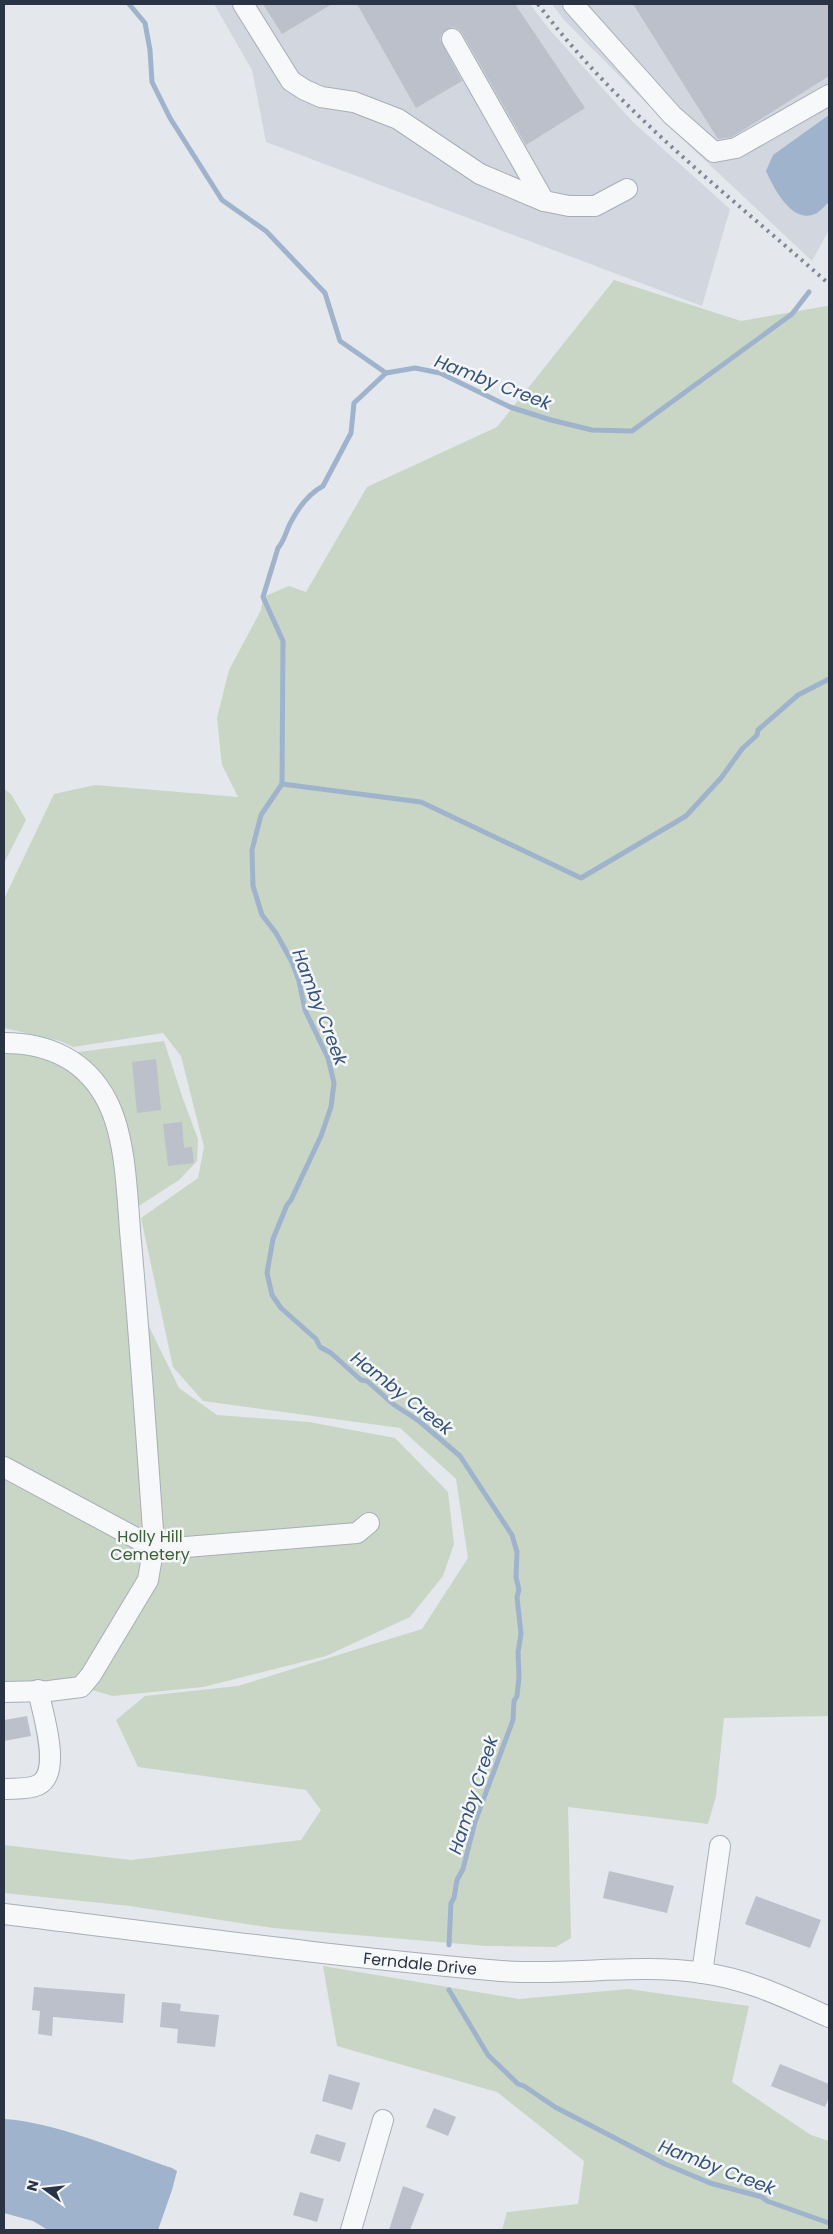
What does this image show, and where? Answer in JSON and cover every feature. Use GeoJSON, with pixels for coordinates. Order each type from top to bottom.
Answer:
{"type":"FeatureCollection","features":[{"type":"Feature","properties":{"kind":"street"},"geometry":{"type":"LineString","coordinates":[[243,4],[291,81],[321,97],[354,102],[398,119],[480,174],[544,201],[569,206],[595,206],[627,188]]}},
{"type":"Feature","properties":{"kind":"street"},"geometry":{"type":"LineString","coordinates":[[573,4],[672,115],[714,152],[736,148],[829,95]]}},
{"type":"Feature","properties":{"kind":"street"},"geometry":{"type":"LineString","coordinates":[[452,39],[544,201]]}},
{"type":"Feature","properties":{"kind":"street"},"geometry":{"type":"LineString","coordinates":[[4,1043],[40,1046],[63,1054],[88,1075],[107,1100],[118,1127],[136,1300],[154,1545],[148,1580],[92,1676],[81,1687],[4,1692]]}},
{"type":"Feature","properties":{"kind":"street"},"geometry":{"type":"LineString","coordinates":[[4,1467],[149,1545],[186,1547],[357,1533],[369,1522]]}},
{"type":"Feature","properties":{"kind":"street"},"geometry":{"type":"LineString","coordinates":[[4,1789],[26,1788],[38,1785],[46,1777],[50,1764],[50,1748],[38,1690]]}},
{"type":"Feature","properties":{"kind":"street"},"geometry":{"type":"LineString","coordinates":[[702,1973],[720,1846]]}},
{"type":"Feature","properties":{"kind":"street","name":"Ferndale Drive"},"geometry":{"type":"LineString","coordinates":[[4,1914],[346,1956],[501,1971],[535,1973],[652,1970],[702,1973],[758,1986],[829,2016]]}},
{"type":"Feature","properties":{"kind":"street"},"geometry":{"type":"LineString","coordinates":[[351,2230],[383,2120]]}},
{"type":"Feature","properties":{"kind":"shaded area"},"geometry":{"type":"Polygon","coordinates":[[[214,4],[530,4],[548,28],[633,122],[730,209],[702,306],[266,142],[252,70],[214,4]]]}},
{"type":"Feature","properties":{"kind":"shaded area"},"geometry":{"type":"Polygon","coordinates":[[[552,4],[829,4],[829,230],[812,261],[678,135],[564,20],[552,4]]]}},
{"type":"Feature","properties":{"kind":"green space"},"geometry":{"type":"Polygon","coordinates":[[[614,280],[741,321],[827,306],[829,308],[829,1716],[724,1718],[716,1796],[708,1824],[568,1807],[571,1938],[556,1947],[486,1946],[273,1928],[130,1906],[4,1893],[4,1845],[131,1860],[301,1840],[321,1810],[306,1790],[138,1767],[116,1720],[145,1696],[238,1686],[422,1629],[468,1558],[456,1479],[400,1428],[203,1401],[173,1367],[141,1218],[198,1178],[204,1147],[181,1056],[163,1033],[73,1047],[60,1041],[4,1028],[4,899],[54,794],[95,785],[238,797],[222,765],[217,718],[229,670],[261,610],[263,597],[289,586],[306,592],[367,487],[497,427],[614,280]]]}},
{"type":"Feature","properties":{"kind":"green space"},"geometry":{"type":"Polygon","coordinates":[[[4,789],[11,794],[26,820],[4,863],[4,789]]]}},
{"type":"Feature","properties":{"kind":"green space","name":"Holly Hill Cemetery"},"geometry":{"type":"Polygon","coordinates":[[[164,1041],[198,1139],[197,1161],[179,1180],[128,1213],[136,1300],[179,1388],[217,1415],[309,1422],[395,1438],[448,1492],[454,1544],[443,1576],[410,1617],[326,1656],[203,1687],[113,1696],[81,1687],[4,1692],[4,1042],[63,1054],[164,1041]]]}},
{"type":"Feature","properties":{"kind":"green space"},"geometry":{"type":"Polygon","coordinates":[[[323,1966],[519,1999],[628,1989],[749,2006],[732,2082],[811,2135],[829,2141],[829,2230],[502,2230],[507,2212],[578,2204],[584,2161],[497,2092],[337,2046],[323,1966]]]}},
{"type":"Feature","properties":{"kind":"water"},"geometry":{"type":"Polygon","coordinates":[[[829,115],[829,202],[817,213],[808,216],[800,214],[792,210],[779,196],[766,171],[773,155],[829,115]]]}},
{"type":"Feature","properties":{"kind":"water"},"geometry":{"type":"Polygon","coordinates":[[[4,2119],[24,2121],[66,2131],[177,2171],[158,2230],[48,2230],[33,2221],[4,2213],[4,2119]]]}},
{"type":"Feature","properties":{"kind":"building"},"geometry":{"type":"Polygon","coordinates":[[[263,4],[332,4],[282,34],[263,4]]]}},
{"type":"Feature","properties":{"kind":"building"},"geometry":{"type":"Polygon","coordinates":[[[357,4],[515,4],[585,108],[526,145],[462,33],[452,27],[442,33],[440,39],[462,81],[416,108],[357,4]]]}},
{"type":"Feature","properties":{"kind":"building"},"geometry":{"type":"Polygon","coordinates":[[[633,4],[829,4],[829,76],[732,137],[718,139],[633,4]]]}},
{"type":"Feature","properties":{"kind":"building"},"geometry":{"type":"Polygon","coordinates":[[[156,1059],[161,1110],[137,1113],[132,1062],[156,1059]]]}},
{"type":"Feature","properties":{"kind":"building"},"geometry":{"type":"Polygon","coordinates":[[[182,1122],[184,1148],[192,1147],[194,1163],[168,1166],[163,1124],[182,1122]]]}},
{"type":"Feature","properties":{"kind":"building"},"geometry":{"type":"Polygon","coordinates":[[[27,1716],[31,1736],[4,1741],[4,1720],[27,1716]]]}},
{"type":"Feature","properties":{"kind":"building"},"geometry":{"type":"Polygon","coordinates":[[[609,1871],[674,1886],[667,1913],[603,1898],[609,1871]]]}},
{"type":"Feature","properties":{"kind":"building"},"geometry":{"type":"Polygon","coordinates":[[[756,1896],[821,1920],[810,1948],[745,1924],[756,1896]]]}},
{"type":"Feature","properties":{"kind":"building"},"geometry":{"type":"Polygon","coordinates":[[[34,1987],[125,1994],[123,2023],[53,2017],[52,2036],[38,2034],[40,2011],[32,2010],[34,1987]]]}},
{"type":"Feature","properties":{"kind":"building"},"geometry":{"type":"Polygon","coordinates":[[[162,2002],[181,2004],[180,2011],[219,2015],[215,2047],[177,2043],[178,2029],[160,2027],[162,2002]]]}},
{"type":"Feature","properties":{"kind":"building"},"geometry":{"type":"Polygon","coordinates":[[[780,2064],[829,2084],[829,2097],[825,2107],[771,2086],[780,2064]]]}},
{"type":"Feature","properties":{"kind":"building"},"geometry":{"type":"Polygon","coordinates":[[[329,2074],[360,2083],[352,2110],[322,2101],[329,2074]]]}},
{"type":"Feature","properties":{"kind":"building"},"geometry":{"type":"Polygon","coordinates":[[[434,2108],[456,2117],[448,2136],[426,2127],[434,2108]]]}},
{"type":"Feature","properties":{"kind":"building"},"geometry":{"type":"Polygon","coordinates":[[[316,2134],[346,2143],[340,2162],[310,2153],[316,2134]]]}},
{"type":"Feature","properties":{"kind":"building"},"geometry":{"type":"Polygon","coordinates":[[[403,2186],[424,2194],[410,2230],[389,2230],[403,2186]]]}},
{"type":"Feature","properties":{"kind":"building"},"geometry":{"type":"Polygon","coordinates":[[[300,2192],[324,2199],[317,2222],[293,2215],[300,2192]]]}},
{"type":"Feature","properties":{"kind":"waterway"},"geometry":{"type":"LineString","coordinates":[[129,4],[145,23],[150,50],[152,82],[170,118],[222,200],[266,231],[325,293],[340,341],[386,373]]}},
{"type":"Feature","properties":{"kind":"waterway","name":"Hamby Creek"},"geometry":{"type":"LineString","coordinates":[[449,1945],[451,1903],[454,1898],[457,1880],[463,1869],[475,1822],[513,1720],[514,1701],[517,1696],[519,1677],[518,1652],[521,1634],[517,1597],[519,1590],[516,1577],[517,1552],[512,1535],[460,1456],[419,1421],[393,1404],[367,1381],[361,1380],[331,1353],[320,1347],[316,1339],[281,1308],[272,1295],[267,1273],[273,1239],[287,1205],[321,1136],[331,1107],[334,1083],[328,1058],[305,1010],[299,981],[292,962],[276,933],[262,915],[253,886],[252,850],[261,815],[282,784],[283,641],[263,597],[278,548],[290,524],[305,501],[323,486],[351,433],[354,403],[386,373],[415,368],[440,373],[510,407],[551,420],[592,430],[632,431],[792,314],[809,292]]}},
{"type":"Feature","properties":{"kind":"waterway"},"geometry":{"type":"LineString","coordinates":[[282,784],[421,802],[581,878],[686,816],[721,778],[742,749],[757,735],[758,730],[798,695],[829,679]]}},
{"type":"Feature","properties":{"kind":"waterway","name":"Hamby Creek"},"geometry":{"type":"LineString","coordinates":[[449,1990],[488,2055],[518,2084],[555,2107],[665,2164],[710,2183],[762,2197],[767,2201],[829,2223]]}},
{"type":"Feature","properties":{"kind":"railway"},"geometry":{"type":"LineString","coordinates":[[538,4],[570,43],[639,117],[714,185],[829,284]]}}]}
